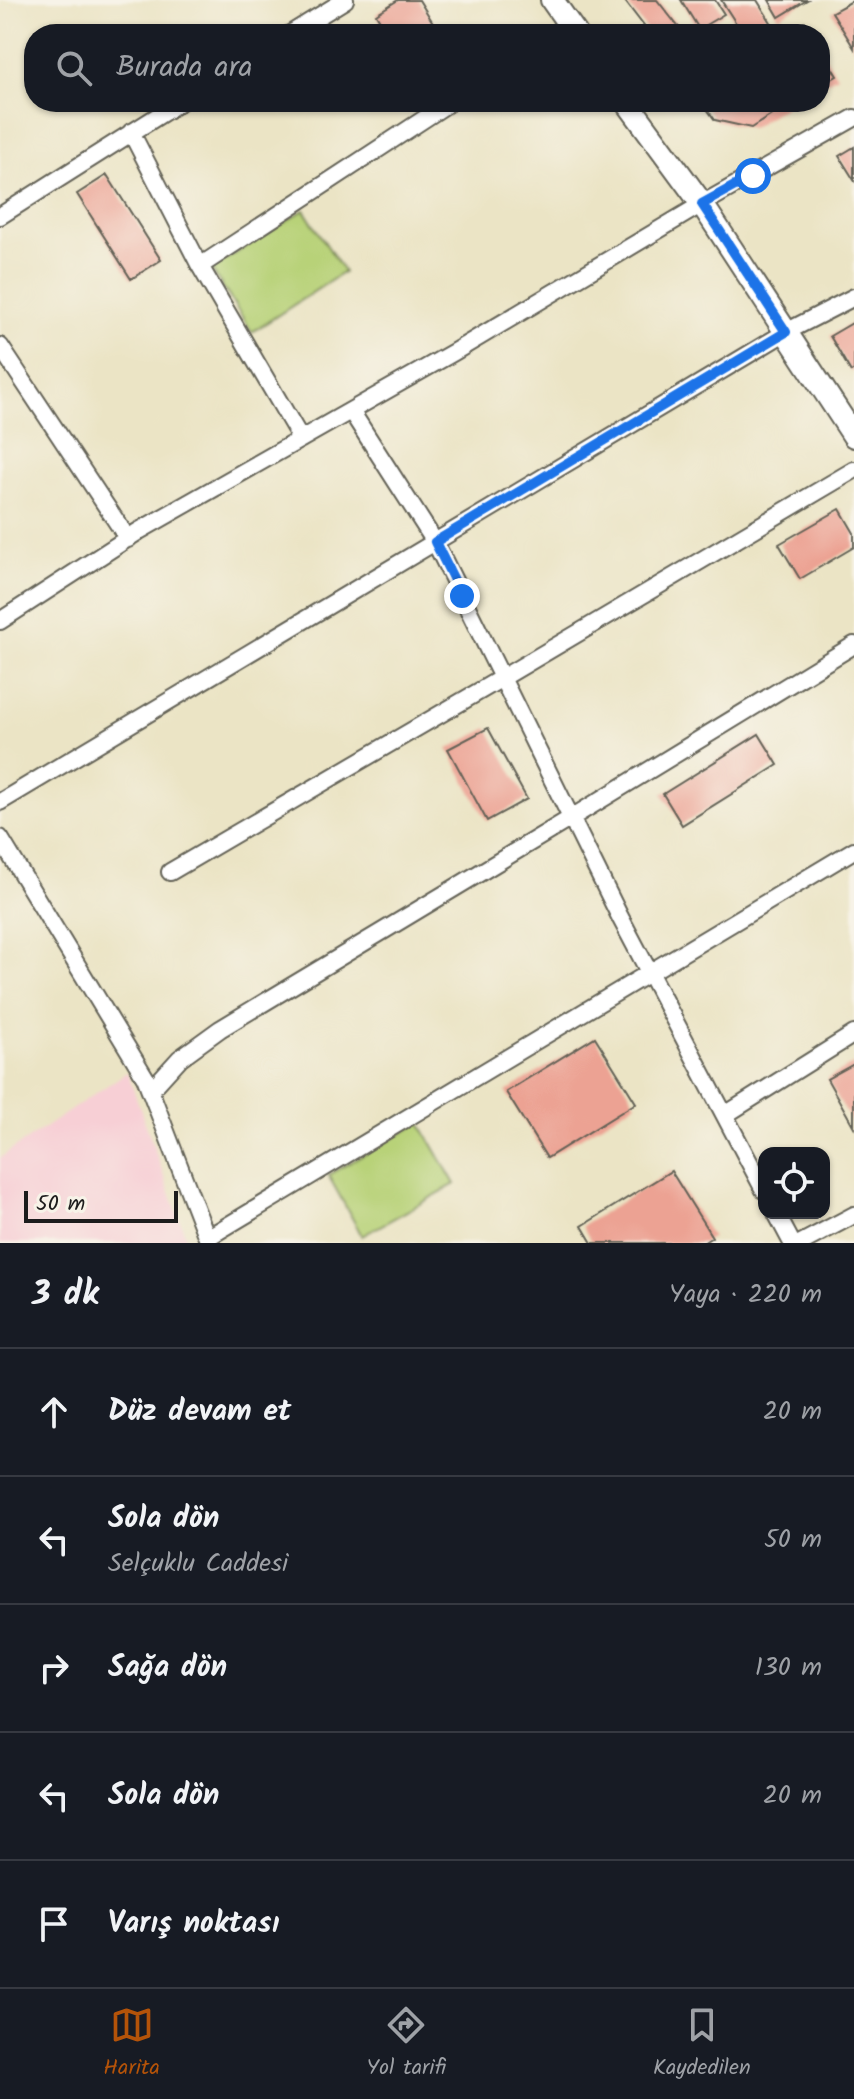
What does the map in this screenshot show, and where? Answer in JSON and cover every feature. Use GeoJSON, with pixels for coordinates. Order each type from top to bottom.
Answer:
{"type":"FeatureCollection","features":[{"type":"Feature","properties":{"kind":"street"},"geometry":{"type":"LineString","coordinates":[[306,24],[345,0]]}},
{"type":"Feature","properties":{"kind":"street"},"geometry":{"type":"LineString","coordinates":[[552,0],[563,24]]}},
{"type":"Feature","properties":{"kind":"street"},"geometry":{"type":"LineString","coordinates":[[0,216],[164,112]]}},
{"type":"Feature","properties":{"kind":"street"},"geometry":{"type":"LineString","coordinates":[[200,266],[435,112]]}},
{"type":"Feature","properties":{"kind":"street"},"geometry":{"type":"LineString","coordinates":[[634,112],[702,204],[854,436]]}},
{"type":"Feature","properties":{"kind":"street"},"geometry":{"type":"LineString","coordinates":[[0,621],[128,539],[854,118]]}},
{"type":"Feature","properties":{"kind":"street"},"geometry":{"type":"LineString","coordinates":[[131,132],[200,266],[301,439]]}},
{"type":"Feature","properties":{"kind":"street"},"geometry":{"type":"LineString","coordinates":[[0,802],[786,332],[854,297]]}},
{"type":"Feature","properties":{"kind":"street"},"geometry":{"type":"LineString","coordinates":[[0,346],[128,539]]}},
{"type":"Feature","properties":{"kind":"street"},"geometry":{"type":"LineString","coordinates":[[351,411],[435,542],[571,818],[758,1178]]}},
{"type":"Feature","properties":{"kind":"street"},"geometry":{"type":"LineString","coordinates":[[170,872],[854,470]]}},
{"type":"Feature","properties":{"kind":"street"},"geometry":{"type":"LineString","coordinates":[[150,1091],[180,1058],[220,1029],[854,645]]}},
{"type":"Feature","properties":{"kind":"street"},"geometry":{"type":"LineString","coordinates":[[0,838],[145,1077],[208,1241],[854,850]]}},
{"type":"Feature","properties":{"kind":"street"},"geometry":{"type":"LineString","coordinates":[[725,1115],[854,1034]]}},
{"type":"Feature","properties":{"kind":"street"},"geometry":{"type":"LineString","coordinates":[[801,1243],[854,1215]]}},
{"type":"Feature","properties":{"kind":"street"},"geometry":{"type":"LineString","coordinates":[[779,1219],[792,1243]]}},
{"type":"Feature","properties":{"kind":"shaded area"},"geometry":{"type":"Polygon","coordinates":[[[127,1072],[188,1243],[0,1243],[0,1158],[127,1072]]]}},
{"type":"Feature","properties":{"kind":"green space"},"geometry":{"type":"Polygon","coordinates":[[[304,210],[344,272],[252,332],[211,269],[304,210]]]}},
{"type":"Feature","properties":{"kind":"green space"},"geometry":{"type":"Polygon","coordinates":[[[420,1123],[455,1184],[362,1236],[328,1175],[420,1123]]]}},
{"type":"Feature","properties":{"kind":"building"},"geometry":{"type":"Polygon","coordinates":[[[398,0],[419,0],[434,24],[382,24],[376,14],[398,0]]]}},
{"type":"Feature","properties":{"kind":"building"},"geometry":{"type":"Polygon","coordinates":[[[624,0],[657,0],[676,24],[642,24],[624,0]]]}},
{"type":"Feature","properties":{"kind":"building"},"geometry":{"type":"Polygon","coordinates":[[[681,0],[715,0],[724,14],[707,24],[696,24],[681,0]]]}},
{"type":"Feature","properties":{"kind":"building"},"geometry":{"type":"Polygon","coordinates":[[[721,0],[757,0],[772,24],[737,24],[721,0]]]}},
{"type":"Feature","properties":{"kind":"building"},"geometry":{"type":"Polygon","coordinates":[[[769,0],[807,0],[779,17],[769,0]]]}},
{"type":"Feature","properties":{"kind":"building"},"geometry":{"type":"Polygon","coordinates":[[[854,0],[854,48],[832,12],[854,0]]]}},
{"type":"Feature","properties":{"kind":"building"},"geometry":{"type":"Polygon","coordinates":[[[830,64],[837,76],[830,80],[830,64]]]}},
{"type":"Feature","properties":{"kind":"building"},"geometry":{"type":"Polygon","coordinates":[[[709,112],[776,112],[751,128],[715,120],[709,112]]]}},
{"type":"Feature","properties":{"kind":"building"},"geometry":{"type":"Polygon","coordinates":[[[854,147],[854,180],[839,156],[854,147]]]}},
{"type":"Feature","properties":{"kind":"building"},"geometry":{"type":"Polygon","coordinates":[[[107,175],[161,260],[131,279],[77,194],[107,175]]]}},
{"type":"Feature","properties":{"kind":"building"},"geometry":{"type":"Polygon","coordinates":[[[854,322],[854,370],[851,372],[830,336],[854,322]]]}},
{"type":"Feature","properties":{"kind":"building"},"geometry":{"type":"Polygon","coordinates":[[[840,509],[854,533],[854,547],[800,579],[779,544],[840,509]]]}},
{"type":"Feature","properties":{"kind":"building"},"geometry":{"type":"Polygon","coordinates":[[[488,728],[527,799],[487,821],[448,749],[488,728]]]}},
{"type":"Feature","properties":{"kind":"building"},"geometry":{"type":"Polygon","coordinates":[[[759,734],[778,765],[682,825],[663,794],[759,734]]]}},
{"type":"Feature","properties":{"kind":"building"},"geometry":{"type":"Polygon","coordinates":[[[595,1037],[636,1103],[547,1158],[506,1092],[595,1037]]]}},
{"type":"Feature","properties":{"kind":"building"},"geometry":{"type":"Polygon","coordinates":[[[854,1064],[854,1127],[827,1079],[854,1064]]]}},
{"type":"Feature","properties":{"kind":"building"},"geometry":{"type":"Polygon","coordinates":[[[671,1171],[712,1237],[703,1243],[592,1243],[582,1226],[671,1171]]]}},
{"type":"Feature","properties":{"kind":"route"},"geometry":{"type":"LineString","coordinates":[[462,596],[435,542],[786,332],[702,204],[753,176]]}}]}
